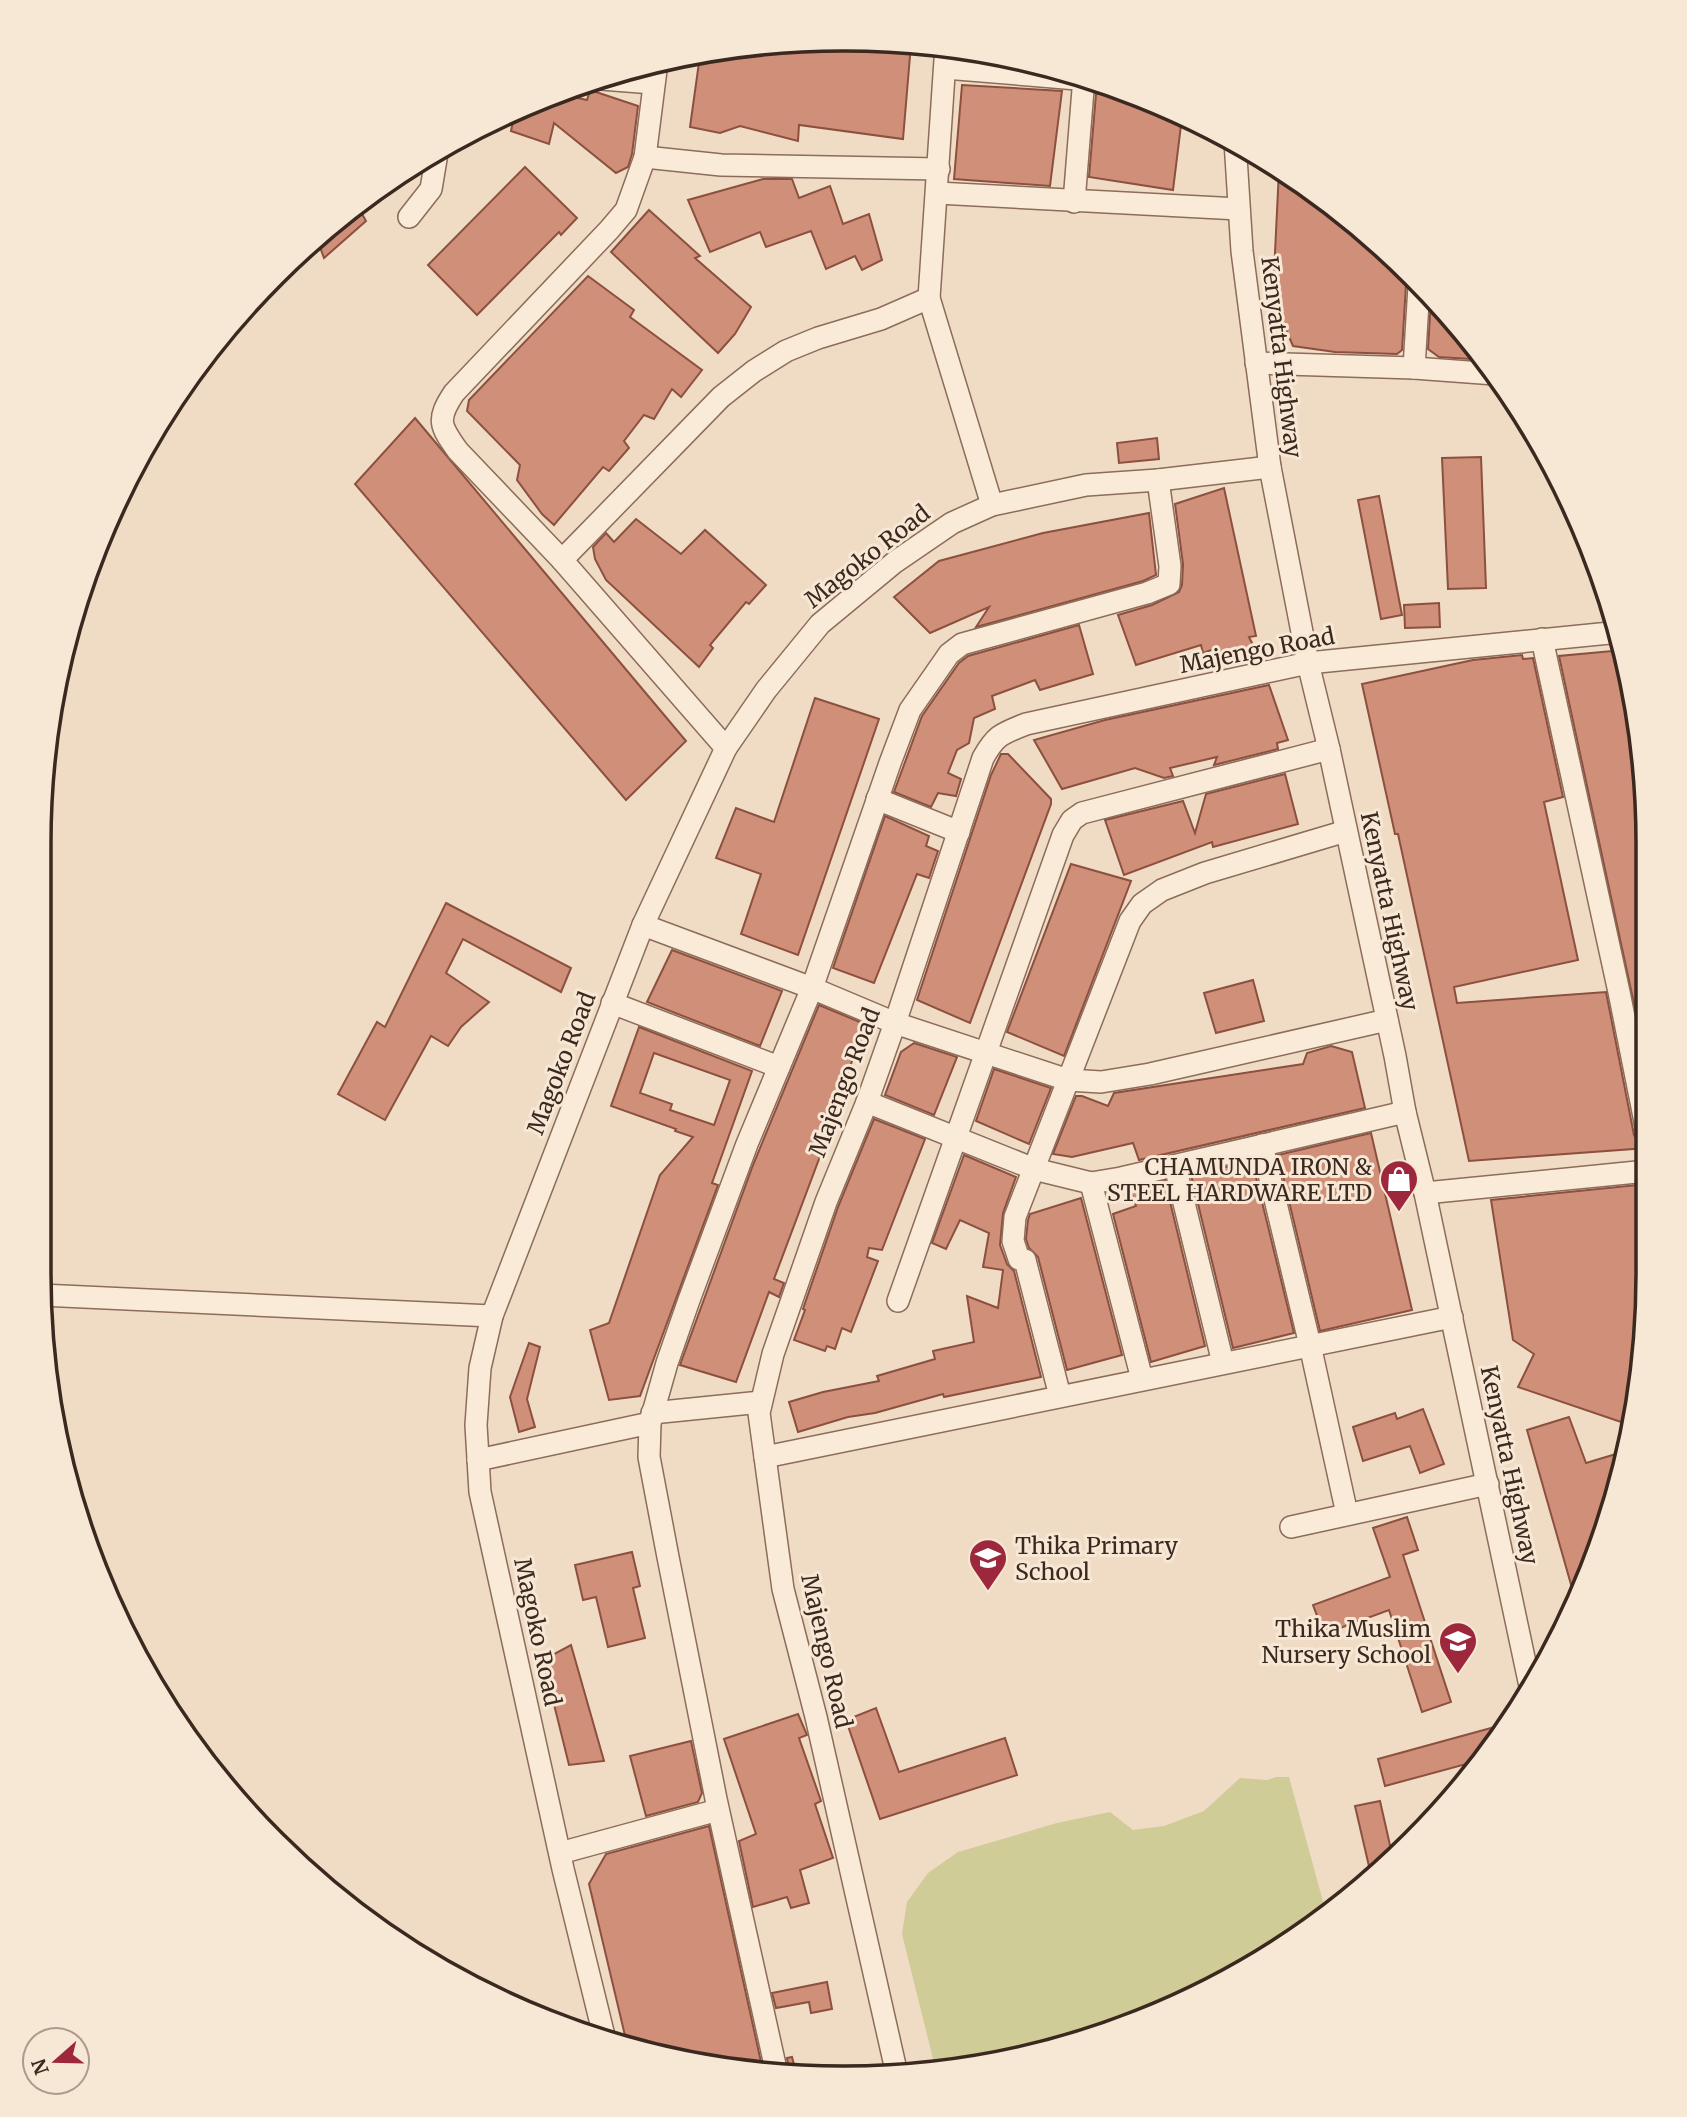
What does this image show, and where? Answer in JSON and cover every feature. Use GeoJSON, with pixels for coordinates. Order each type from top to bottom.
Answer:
{"type":"FeatureCollection","features":[{"type":"Feature","properties":{"kind":"street"},"geometry":{"type":"LineString","coordinates":[[945,58],[929,298],[992,505]]}},
{"type":"Feature","properties":{"kind":"street"},"geometry":{"type":"LineString","coordinates":[[945,68],[1036,75]]}},
{"type":"Feature","properties":{"kind":"street"},"geometry":{"type":"LineString","coordinates":[[655,74],[645,157],[626,210],[454,393],[443,409],[441,419],[444,433],[458,451],[562,560],[726,748]]}},
{"type":"Feature","properties":{"kind":"street"},"geometry":{"type":"LineString","coordinates":[[1074,202],[1088,90]]}},
{"type":"Feature","properties":{"kind":"street","name":"Kenyatta Highway"},"geometry":{"type":"LineString","coordinates":[[1236,155],[1239,209],[1270,467],[1308,663],[1329,749],[1528,1674]]}},
{"type":"Feature","properties":{"kind":"street"},"geometry":{"type":"LineString","coordinates":[[645,157],[721,165],[939,169]]}},
{"type":"Feature","properties":{"kind":"street"},"geometry":{"type":"LineString","coordinates":[[409,217],[431,189],[435,164]]}},
{"type":"Feature","properties":{"kind":"street"},"geometry":{"type":"LineString","coordinates":[[937,193],[1239,209]]}},
{"type":"Feature","properties":{"kind":"street"},"geometry":{"type":"LineString","coordinates":[[562,560],[721,397],[754,371],[786,351],[818,338],[881,319],[929,298]]}},
{"type":"Feature","properties":{"kind":"street"},"geometry":{"type":"LineString","coordinates":[[1414,368],[1418,298]]}},
{"type":"Feature","properties":{"kind":"street"},"geometry":{"type":"LineString","coordinates":[[1256,363],[1481,373]]}},
{"type":"Feature","properties":{"kind":"street","name":"Magoko Road"},"geometry":{"type":"LineString","coordinates":[[602,2028],[560,1853],[480,1492],[476,1425],[480,1368],[492,1316],[643,925],[726,748],[766,690],[820,625],[895,562],[952,523],[992,505],[1086,485],[1270,467]]}},
{"type":"Feature","properties":{"kind":"street"},"geometry":{"type":"LineString","coordinates":[[775,2063],[718,1810],[649,1457],[651,1418],[694,1287],[747,1144],[812,988],[910,710],[949,653],[962,644],[1147,593],[1169,584],[1170,566],[1158,480]]}},
{"type":"Feature","properties":{"kind":"street","name":"Majengo Road"},"geometry":{"type":"LineString","coordinates":[[896,2065],[816,1717],[783,1590],[759,1413],[773,1354],[826,1202],[867,1102],[895,1023],[983,758],[992,741],[1003,733],[1026,724],[1308,663],[1608,633]]}},
{"type":"Feature","properties":{"kind":"street"},"geometry":{"type":"LineString","coordinates":[[1542,639],[1636,1077]]}},
{"type":"Feature","properties":{"kind":"street"},"geometry":{"type":"LineString","coordinates":[[898,1301],[1063,835],[1072,820],[1082,813],[1329,749]]}},
{"type":"Feature","properties":{"kind":"street"},"geometry":{"type":"LineString","coordinates":[[877,799],[958,832]]}},
{"type":"Feature","properties":{"kind":"street"},"geometry":{"type":"LineString","coordinates":[[1060,1396],[1026,1260],[1019,1259],[1013,1241],[1015,1217],[1130,921],[1142,904],[1162,890],[1205,873],[1346,831]]}},
{"type":"Feature","properties":{"kind":"street"},"geometry":{"type":"LineString","coordinates":[[643,925],[812,988],[895,1023],[1068,1080],[1101,1082],[1150,1074],[1387,1020]]}},
{"type":"Feature","properties":{"kind":"street"},"geometry":{"type":"LineString","coordinates":[[612,1003],[779,1067]]}},
{"type":"Feature","properties":{"kind":"street"},"geometry":{"type":"LineString","coordinates":[[867,1102],[1034,1169],[1091,1183],[1405,1112]]}},
{"type":"Feature","properties":{"kind":"street"},"geometry":{"type":"LineString","coordinates":[[1262,1145],[1347,1514]]}},
{"type":"Feature","properties":{"kind":"street"},"geometry":{"type":"LineString","coordinates":[[1175,1166],[1223,1363]]}},
{"type":"Feature","properties":{"kind":"street"},"geometry":{"type":"LineString","coordinates":[[1425,1193],[1636,1172]]}},
{"type":"Feature","properties":{"kind":"street"},"geometry":{"type":"LineString","coordinates":[[1091,1183],[1142,1379]]}},
{"type":"Feature","properties":{"kind":"street"},"geometry":{"type":"LineString","coordinates":[[51,1295],[492,1316]]}},
{"type":"Feature","properties":{"kind":"street"},"geometry":{"type":"LineString","coordinates":[[765,1458],[1452,1317]]}},
{"type":"Feature","properties":{"kind":"street"},"geometry":{"type":"LineString","coordinates":[[478,1460],[651,1418],[761,1402]]}},
{"type":"Feature","properties":{"kind":"street"},"geometry":{"type":"LineString","coordinates":[[1291,1527],[1488,1484]]}},
{"type":"Feature","properties":{"kind":"street"},"geometry":{"type":"LineString","coordinates":[[560,1853],[718,1810]]}},
{"type":"Feature","properties":{"kind":"shaded area"},"geometry":{"type":"Polygon","coordinates":[[[1289,1777],[1324,1904],[1284,1933],[1240,1960],[1147,2006],[1049,2039],[998,2051],[933,2061],[902,1934],[907,1902],[928,1873],[958,1852],[1057,1823],[1110,1812],[1133,1830],[1164,1826],[1204,1811],[1240,1778],[1267,1780],[1289,1777]]]}},
{"type":"Feature","properties":{"kind":"building"},"geometry":{"type":"Polygon","coordinates":[[[792,52],[910,54],[903,139],[799,125],[798,141],[740,126],[720,133],[690,127],[699,64],[792,52]]]}},
{"type":"Feature","properties":{"kind":"building"},"geometry":{"type":"Polygon","coordinates":[[[962,85],[1062,91],[1050,186],[954,179],[962,85]]]}},
{"type":"Feature","properties":{"kind":"building"},"geometry":{"type":"Polygon","coordinates":[[[594,91],[638,106],[628,167],[616,173],[554,123],[549,144],[511,131],[512,124],[540,111],[576,98],[587,100],[589,93],[594,91]]]}},
{"type":"Feature","properties":{"kind":"building"},"geometry":{"type":"Polygon","coordinates":[[[1096,94],[1147,111],[1181,127],[1173,190],[1089,177],[1096,94]]]}},
{"type":"Feature","properties":{"kind":"building"},"geometry":{"type":"Polygon","coordinates":[[[525,167],[577,218],[561,235],[559,232],[477,315],[428,265],[525,167]]]}},
{"type":"Feature","properties":{"kind":"building"},"geometry":{"type":"Polygon","coordinates":[[[763,179],[792,179],[799,198],[830,186],[843,224],[869,214],[882,260],[862,270],[855,256],[826,269],[811,231],[766,247],[760,232],[710,252],[688,200],[763,179]]]}},
{"type":"Feature","properties":{"kind":"building"},"geometry":{"type":"Polygon","coordinates":[[[1278,181],[1366,247],[1406,285],[1402,350],[1397,354],[1335,352],[1293,346],[1274,303],[1278,181]]]}},
{"type":"Feature","properties":{"kind":"building"},"geometry":{"type":"Polygon","coordinates":[[[649,210],[700,256],[695,258],[751,307],[735,334],[718,353],[611,252],[649,210]]]}},
{"type":"Feature","properties":{"kind":"building"},"geometry":{"type":"Polygon","coordinates":[[[362,214],[366,221],[324,258],[320,248],[362,214]]]}},
{"type":"Feature","properties":{"kind":"building"},"geometry":{"type":"Polygon","coordinates":[[[588,276],[634,310],[630,317],[702,370],[681,397],[672,389],[654,419],[644,415],[624,441],[629,448],[609,471],[603,467],[554,525],[542,514],[517,480],[520,465],[467,411],[469,400],[588,276]]]}},
{"type":"Feature","properties":{"kind":"building"},"geometry":{"type":"Polygon","coordinates":[[[1430,311],[1470,359],[1439,357],[1428,349],[1430,311]]]}},
{"type":"Feature","properties":{"kind":"building"},"geometry":{"type":"Polygon","coordinates":[[[415,418],[686,741],[626,800],[355,484],[415,418]]]}},
{"type":"Feature","properties":{"kind":"building"},"geometry":{"type":"Polygon","coordinates":[[[1157,438],[1159,459],[1119,463],[1117,443],[1157,438]]]}},
{"type":"Feature","properties":{"kind":"building"},"geometry":{"type":"Polygon","coordinates":[[[1481,457],[1486,588],[1448,589],[1442,458],[1481,457]]]}},
{"type":"Feature","properties":{"kind":"building"},"geometry":{"type":"Polygon","coordinates":[[[1224,488],[1256,636],[1249,637],[1254,647],[1220,660],[1217,648],[1203,653],[1201,645],[1136,665],[1118,615],[1152,605],[1179,592],[1183,564],[1175,504],[1224,488]]]}},
{"type":"Feature","properties":{"kind":"building"},"geometry":{"type":"Polygon","coordinates":[[[1379,496],[1402,615],[1381,619],[1358,500],[1379,496]]]}},
{"type":"Feature","properties":{"kind":"building"},"geometry":{"type":"Polygon","coordinates":[[[1149,513],[1156,575],[1143,581],[976,627],[989,607],[930,633],[894,597],[939,561],[1043,533],[1149,513]]]}},
{"type":"Feature","properties":{"kind":"building"},"geometry":{"type":"Polygon","coordinates":[[[636,519],[681,554],[705,530],[766,585],[749,604],[746,602],[710,645],[713,648],[699,667],[606,580],[595,559],[593,547],[606,533],[614,542],[636,519]]]}},
{"type":"Feature","properties":{"kind":"building"},"geometry":{"type":"Polygon","coordinates":[[[1439,603],[1440,627],[1405,628],[1404,605],[1439,603]]]}},
{"type":"Feature","properties":{"kind":"building"},"geometry":{"type":"Polygon","coordinates":[[[1079,625],[1093,674],[1040,690],[1035,680],[992,696],[995,709],[974,718],[969,743],[957,750],[948,773],[961,779],[956,796],[938,793],[931,807],[894,792],[922,716],[959,663],[968,656],[1079,625]]]}},
{"type":"Feature","properties":{"kind":"building"},"geometry":{"type":"Polygon","coordinates":[[[1612,651],[1621,689],[1635,792],[1636,1013],[1559,656],[1612,651]]]}},
{"type":"Feature","properties":{"kind":"building"},"geometry":{"type":"Polygon","coordinates":[[[1522,655],[1523,659],[1533,658],[1563,797],[1544,802],[1578,960],[1454,987],[1457,1003],[1606,992],[1636,1149],[1469,1161],[1398,834],[1395,834],[1362,684],[1473,660],[1522,655]]]}},
{"type":"Feature","properties":{"kind":"building"},"geometry":{"type":"Polygon","coordinates":[[[1269,685],[1288,740],[1277,743],[1278,749],[1214,765],[1217,757],[1170,768],[1173,776],[1164,778],[1135,768],[1062,789],[1034,740],[1105,720],[1269,685]]]}},
{"type":"Feature","properties":{"kind":"building"},"geometry":{"type":"Polygon","coordinates":[[[815,698],[879,719],[798,955],[741,934],[761,874],[716,858],[736,808],[774,822],[815,698]]]}},
{"type":"Feature","properties":{"kind":"building"},"geometry":{"type":"Polygon","coordinates":[[[1001,754],[1008,754],[1051,799],[1051,804],[970,1023],[917,1000],[991,775],[1001,754]]]}},
{"type":"Feature","properties":{"kind":"building"},"geometry":{"type":"Polygon","coordinates":[[[1285,774],[1298,824],[1213,847],[1212,842],[1124,875],[1105,820],[1183,801],[1195,833],[1206,794],[1285,774]]]}},
{"type":"Feature","properties":{"kind":"building"},"geometry":{"type":"Polygon","coordinates":[[[885,816],[929,836],[926,846],[938,851],[929,878],[917,874],[874,983],[833,968],[885,816]]]}},
{"type":"Feature","properties":{"kind":"building"},"geometry":{"type":"Polygon","coordinates":[[[1071,864],[1131,881],[1064,1056],[1007,1032],[1071,864]]]}},
{"type":"Feature","properties":{"kind":"building"},"geometry":{"type":"Polygon","coordinates":[[[446,903],[571,968],[561,992],[463,939],[446,973],[489,1002],[461,1027],[448,1046],[431,1036],[385,1120],[338,1094],[377,1022],[385,1027],[446,903]]]}},
{"type":"Feature","properties":{"kind":"building"},"geometry":{"type":"Polygon","coordinates":[[[672,950],[782,991],[760,1046],[647,1002],[672,950]]]}},
{"type":"Feature","properties":{"kind":"building"},"geometry":{"type":"Polygon","coordinates":[[[1253,980],[1264,1021],[1216,1033],[1204,993],[1253,980]]]}},
{"type":"Feature","properties":{"kind":"building"},"geometry":{"type":"Polygon","coordinates":[[[819,1005],[867,1025],[829,1117],[834,1119],[774,1279],[784,1283],[779,1297],[769,1292],[736,1382],[680,1365],[753,1165],[819,1005]]]}},
{"type":"Feature","properties":{"kind":"building"},"geometry":{"type":"Polygon","coordinates":[[[639,1027],[752,1071],[712,1183],[718,1185],[640,1396],[609,1400],[590,1330],[609,1323],[660,1175],[693,1137],[611,1106],[639,1027]],[[654,1053],[640,1093],[672,1104],[670,1110],[714,1125],[730,1080],[654,1053]]]}},
{"type":"Feature","properties":{"kind":"building"},"geometry":{"type":"Polygon","coordinates":[[[914,1043],[957,1057],[934,1115],[885,1095],[901,1052],[914,1043]]]}},
{"type":"Feature","properties":{"kind":"building"},"geometry":{"type":"Polygon","coordinates":[[[1331,1046],[1352,1052],[1365,1108],[1139,1160],[1133,1143],[1072,1157],[1053,1154],[1076,1096],[1108,1106],[1114,1093],[1303,1064],[1307,1053],[1331,1046]]]}},
{"type":"Feature","properties":{"kind":"building"},"geometry":{"type":"Polygon","coordinates":[[[994,1069],[1051,1088],[1029,1144],[976,1121],[994,1069]]]}},
{"type":"Feature","properties":{"kind":"building"},"geometry":{"type":"Polygon","coordinates":[[[874,1119],[925,1139],[882,1250],[869,1248],[867,1257],[878,1261],[851,1332],[842,1328],[835,1349],[827,1346],[825,1351],[794,1340],[838,1207],[874,1119]]]}},
{"type":"Feature","properties":{"kind":"building"},"geometry":{"type":"Polygon","coordinates":[[[1371,1133],[1412,1310],[1320,1331],[1278,1155],[1371,1133]]]}},
{"type":"Feature","properties":{"kind":"building"},"geometry":{"type":"Polygon","coordinates":[[[964,1155],[1016,1177],[1003,1213],[1000,1245],[1007,1264],[1014,1271],[1041,1377],[944,1397],[943,1394],[798,1432],[789,1402],[879,1381],[877,1376],[935,1359],[933,1351],[974,1342],[967,1296],[998,1308],[1003,1270],[983,1267],[989,1233],[960,1220],[946,1249],[932,1243],[964,1155]]]}},
{"type":"Feature","properties":{"kind":"building"},"geometry":{"type":"Polygon","coordinates":[[[1252,1161],[1294,1333],[1233,1348],[1191,1175],[1252,1161]]]}},
{"type":"Feature","properties":{"kind":"building"},"geometry":{"type":"Polygon","coordinates":[[[1165,1181],[1205,1346],[1151,1362],[1113,1214],[1136,1206],[1130,1189],[1165,1181]]]}},
{"type":"Feature","properties":{"kind":"building"},"geometry":{"type":"Polygon","coordinates":[[[1636,1185],[1635,1325],[1622,1422],[1518,1387],[1534,1354],[1513,1340],[1491,1200],[1636,1185]]]}},
{"type":"Feature","properties":{"kind":"building"},"geometry":{"type":"Polygon","coordinates":[[[1081,1198],[1122,1355],[1067,1370],[1038,1257],[1029,1248],[1026,1239],[1030,1214],[1081,1198]]]}},
{"type":"Feature","properties":{"kind":"building"},"geometry":{"type":"Polygon","coordinates":[[[529,1343],[540,1347],[527,1399],[535,1427],[519,1432],[510,1397],[529,1343]]]}},
{"type":"Feature","properties":{"kind":"building"},"geometry":{"type":"Polygon","coordinates":[[[1423,1409],[1444,1464],[1420,1473],[1410,1446],[1363,1461],[1353,1427],[1395,1413],[1397,1419],[1423,1409]]]}},
{"type":"Feature","properties":{"kind":"building"},"geometry":{"type":"Polygon","coordinates":[[[1569,1417],[1586,1463],[1615,1454],[1594,1528],[1572,1586],[1527,1430],[1569,1417]]]}},
{"type":"Feature","properties":{"kind":"building"},"geometry":{"type":"Polygon","coordinates":[[[1407,1517],[1418,1550],[1403,1555],[1451,1702],[1422,1712],[1389,1610],[1324,1634],[1313,1605],[1390,1577],[1373,1528],[1407,1517]]]}},
{"type":"Feature","properties":{"kind":"building"},"geometry":{"type":"Polygon","coordinates":[[[632,1552],[640,1586],[633,1588],[645,1638],[608,1647],[596,1597],[583,1600],[575,1565],[632,1552]]]}},
{"type":"Feature","properties":{"kind":"building"},"geometry":{"type":"Polygon","coordinates":[[[571,1645],[604,1761],[569,1765],[543,1660],[571,1645]]]}},
{"type":"Feature","properties":{"kind":"building"},"geometry":{"type":"Polygon","coordinates":[[[876,1708],[899,1772],[1005,1738],[1017,1775],[880,1819],[846,1720],[876,1708]]]}},
{"type":"Feature","properties":{"kind":"building"},"geometry":{"type":"Polygon","coordinates":[[[798,1714],[807,1735],[799,1738],[821,1801],[815,1804],[833,1858],[800,1870],[809,1903],[791,1908],[787,1897],[753,1907],[739,1841],[756,1834],[724,1739],[798,1714]]]}},
{"type":"Feature","properties":{"kind":"building"},"geometry":{"type":"Polygon","coordinates":[[[1491,1730],[1465,1764],[1385,1786],[1378,1759],[1491,1730]]]}},
{"type":"Feature","properties":{"kind":"building"},"geometry":{"type":"Polygon","coordinates":[[[691,1741],[702,1793],[698,1802],[646,1816],[630,1756],[691,1741]]]}},
{"type":"Feature","properties":{"kind":"building"},"geometry":{"type":"Polygon","coordinates":[[[1380,1801],[1390,1847],[1369,1867],[1355,1806],[1380,1801]]]}},
{"type":"Feature","properties":{"kind":"building"},"geometry":{"type":"Polygon","coordinates":[[[709,1826],[761,2061],[689,2051],[625,2035],[589,1884],[606,1854],[709,1826]]]}},
{"type":"Feature","properties":{"kind":"building"},"geometry":{"type":"Polygon","coordinates":[[[827,1982],[832,2009],[811,2013],[809,2002],[776,2008],[772,1993],[827,1982]]]}},
{"type":"Feature","properties":{"kind":"building"},"geometry":{"type":"Polygon","coordinates":[[[792,2057],[794,2065],[788,2065],[787,2058],[792,2057]]]}},
{"type":"Feature","properties":{"kind":"place","name":"CHAMUNDA IRON & STEEL HARDWARE LTD"},"geometry":{"type":"Point","coordinates":[1399,1213]}},
{"type":"Feature","properties":{"kind":"place","name":"Thika Primary School"},"geometry":{"type":"Point","coordinates":[988,1592]}},
{"type":"Feature","properties":{"kind":"place","name":"Thika Muslim Nursery School"},"geometry":{"type":"Point","coordinates":[1458,1675]}}]}
